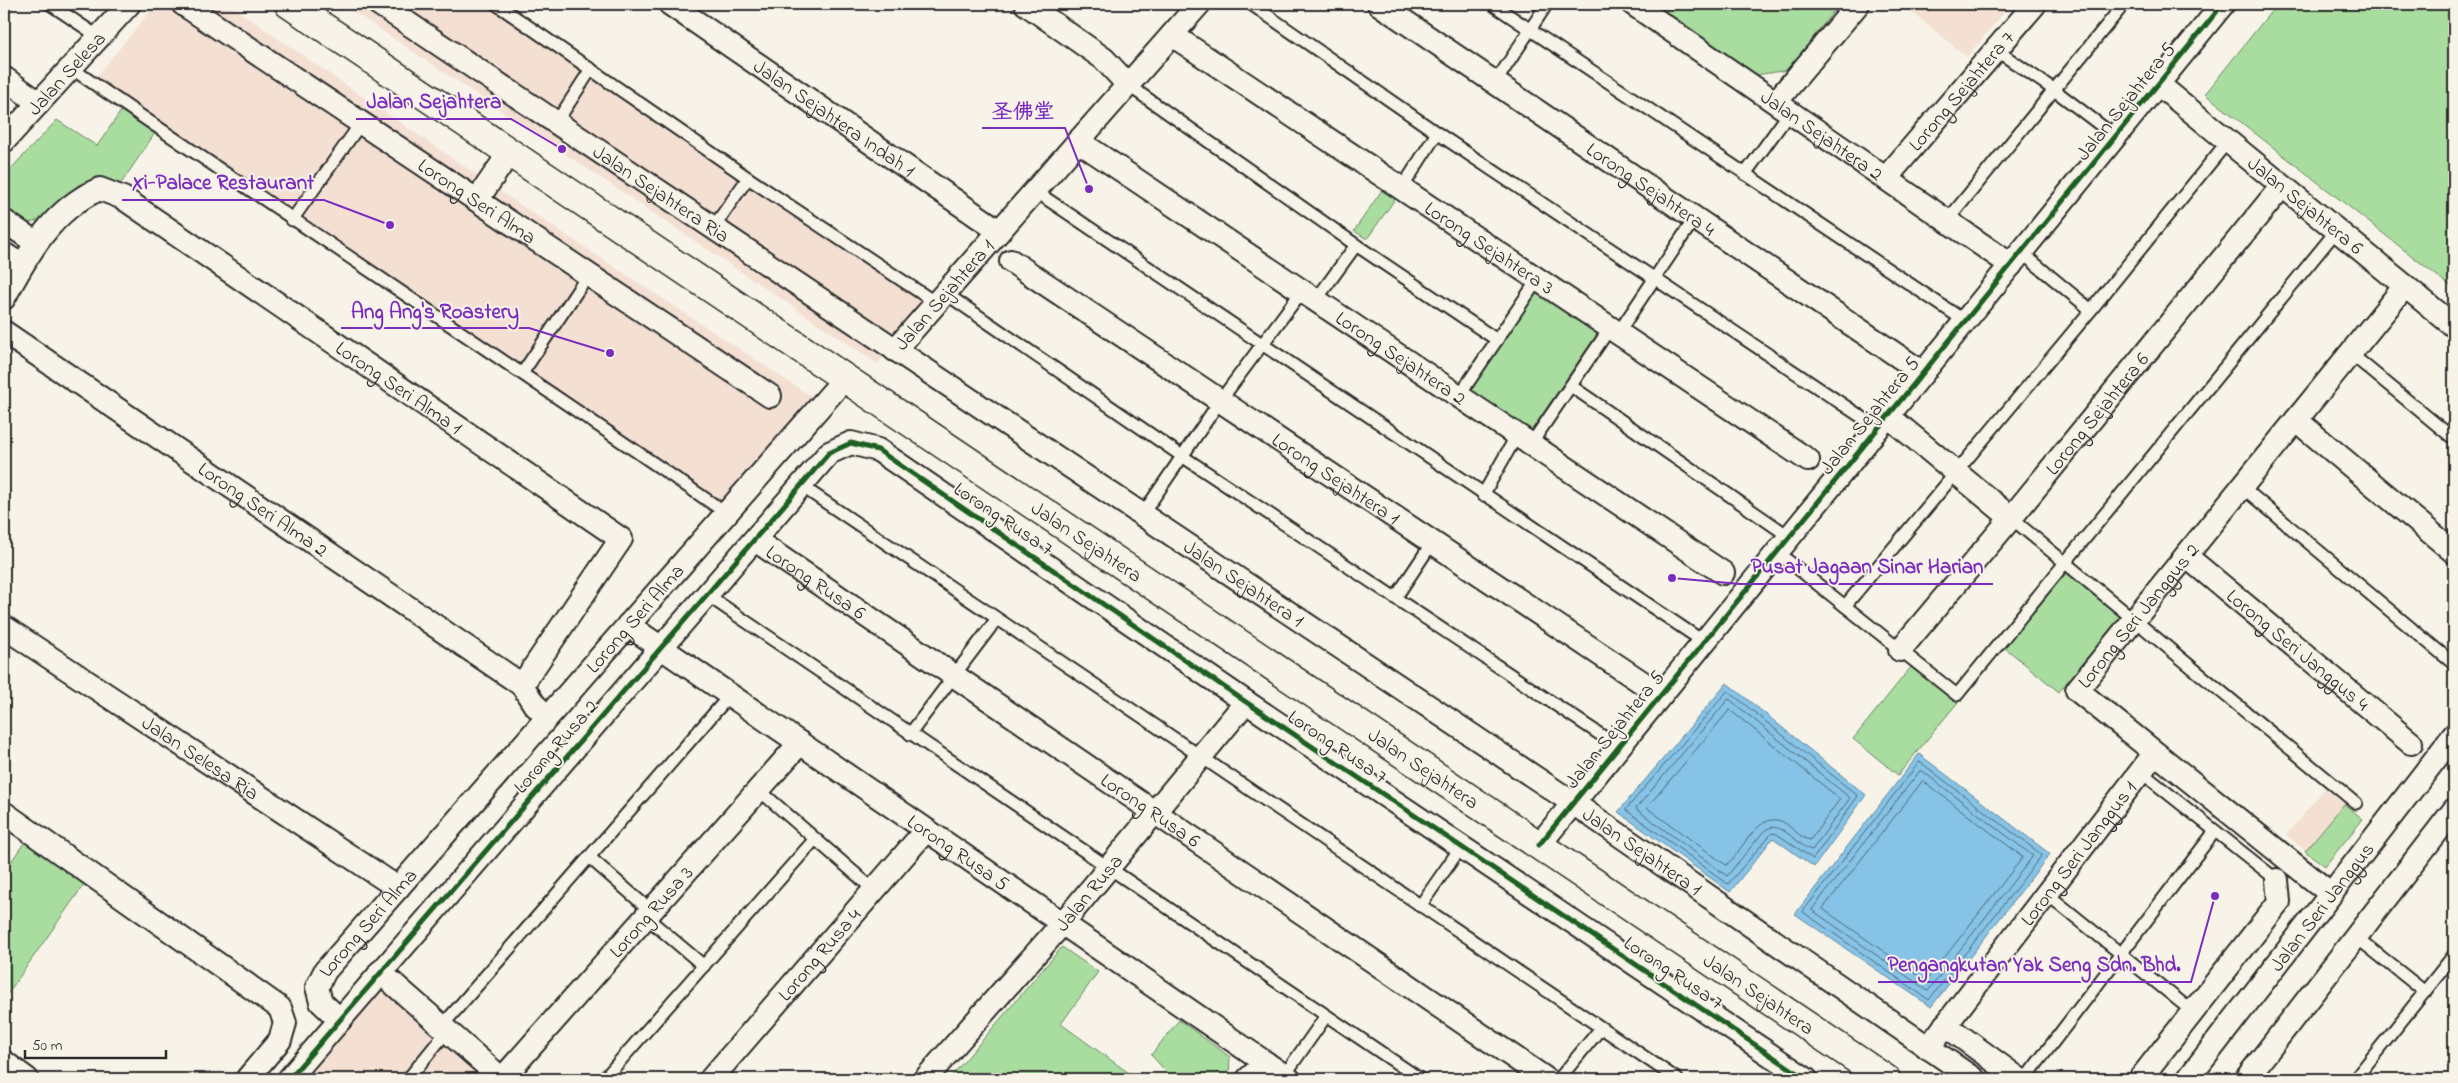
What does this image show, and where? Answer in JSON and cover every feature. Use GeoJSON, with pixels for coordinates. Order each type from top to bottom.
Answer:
{"type":"FeatureCollection","features":[{"type":"Feature","properties":{"kind":"main road","name":"Jalan Sejahtera"},"geometry":{"type":"LineString","coordinates":[[289,4],[1886,1079]]}},
{"type":"Feature","properties":{"kind":"street","name":"Jalan Selesa"},"geometry":{"type":"LineString","coordinates":[[4,142],[129,4]]}},
{"type":"Feature","properties":{"kind":"street","name":"Lorong Seri Alma"},"geometry":{"type":"LineString","coordinates":[[184,4],[770,396]]}},
{"type":"Feature","properties":{"kind":"street","name":"Jalan Sejahtera Ria"},"geometry":{"type":"LineString","coordinates":[[379,4],[895,350]]}},
{"type":"Feature","properties":{"kind":"street","name":"Jalan Sejahtera Indah 1"},"geometry":{"type":"LineString","coordinates":[[670,4],[999,231]]}},
{"type":"Feature","properties":{"kind":"street"},"geometry":{"type":"LineString","coordinates":[[1026,4],[1104,59],[1128,85]]}},
{"type":"Feature","properties":{"kind":"street","name":"Jalan Sejahtera 1"},"geometry":{"type":"LineString","coordinates":[[1199,4],[895,350],[1573,802],[1974,1079]]}},
{"type":"Feature","properties":{"kind":"street","name":"Lorong Sejahtera 4"},"geometry":{"type":"LineString","coordinates":[[1379,4],[1923,373]]}},
{"type":"Feature","properties":{"kind":"street","name":"Jalan Sejahtera 2"},"geometry":{"type":"LineString","coordinates":[[1633,4],[1947,221],[2016,259]]}},
{"type":"Feature","properties":{"kind":"street"},"geometry":{"type":"LineString","coordinates":[[1783,107],[1858,4]]}},
{"type":"Feature","properties":{"kind":"street","name":"Lorong Sejahtera 7"},"geometry":{"type":"LineString","coordinates":[[1886,178],[2035,4]]}},
{"type":"Feature","properties":{"kind":"street","name":"Jalan Sejahtera 5"},"geometry":{"type":"LineString","coordinates":[[1539,845],[2224,4]]}},
{"type":"Feature","properties":{"kind":"street","name":"Lorong Sejahtera 3"},"geometry":{"type":"LineString","coordinates":[[1172,35],[1808,460]]}},
{"type":"Feature","properties":{"kind":"street"},"geometry":{"type":"LineString","coordinates":[[4,78],[39,103]]}},
{"type":"Feature","properties":{"kind":"street","name":"Jalan Sejahtera 6"},"geometry":{"type":"LineString","coordinates":[[2158,84],[2454,326]]}},
{"type":"Feature","properties":{"kind":"street","name":"Lorong Sejahtera 2"},"geometry":{"type":"LineString","coordinates":[[1078,141],[1723,573]]}},
{"type":"Feature","properties":{"kind":"street"},"geometry":{"type":"LineString","coordinates":[[477,200],[510,152]]}},
{"type":"Feature","properties":{"kind":"street","name":"Lorong Sejahtera 6"},"geometry":{"type":"LineString","coordinates":[[1900,650],[2011,518],[2282,186]]}},
{"type":"Feature","properties":{"kind":"street","name":"Lorong Seri Alma 1"},"geometry":{"type":"LineString","coordinates":[[35,242],[80,197],[100,189],[124,198],[621,539],[522,685]]}},
{"type":"Feature","properties":{"kind":"street"},"geometry":{"type":"LineString","coordinates":[[4,221],[35,242],[13,260],[4,298]]}},
{"type":"Feature","properties":{"kind":"street","name":"Lorong Sejahtera 1"},"geometry":{"type":"LineString","coordinates":[[1011,261],[1661,695]]}},
{"type":"Feature","properties":{"kind":"street","name":"Lorong Seri Janggus 2"},"geometry":{"type":"LineString","coordinates":[[2331,894],[2077,690],[2405,286]]}},
{"type":"Feature","properties":{"kind":"street","name":"Lorong Seri Alma 2"},"geometry":{"type":"LineString","coordinates":[[4,332],[522,685]]}},
{"type":"Feature","properties":{"kind":"street","name":"Lorong Seri Alma"},"geometry":{"type":"LineString","coordinates":[[340,1020],[321,1002],[317,987],[325,971],[845,378]]}},
{"type":"Feature","properties":{"kind":"street"},"geometry":{"type":"LineString","coordinates":[[2296,420],[2454,552]]}},
{"type":"Feature","properties":{"kind":"street"},"geometry":{"type":"LineString","coordinates":[[1883,422],[1956,472],[2011,518]]}},
{"type":"Feature","properties":{"kind":"street","name":"Lorong Rusa 2"},"geometry":{"type":"LineString","coordinates":[[289,1079],[660,647],[755,540],[800,485],[829,453],[851,443]]}},
{"type":"Feature","properties":{"kind":"street","name":"Lorong Rusa 7"},"geometry":{"type":"LineString","coordinates":[[851,443],[878,450],[1246,702],[1806,1079]]}},
{"type":"Feature","properties":{"kind":"street","name":"Lorong Rusa 6"},"geometry":{"type":"LineString","coordinates":[[755,540],[1546,1079]]}},
{"type":"Feature","properties":{"kind":"street","name":"Lorong Seri Janggus 4"},"geometry":{"type":"LineString","coordinates":[[2186,556],[2411,743]]}},
{"type":"Feature","properties":{"kind":"street","name":"Lorong Rusa 5"},"geometry":{"type":"LineString","coordinates":[[628,625],[1287,1078]]}},
{"type":"Feature","properties":{"kind":"street","name":"Jalan Selesa Ria"},"geometry":{"type":"LineString","coordinates":[[4,627],[398,888]]}},
{"type":"Feature","properties":{"kind":"street"},"geometry":{"type":"LineString","coordinates":[[522,685],[534,704],[548,717]]}},
{"type":"Feature","properties":{"kind":"street","name":"Jalan Rusa"},"geometry":{"type":"LineString","coordinates":[[925,1079],[1062,924],[1246,702]]}},
{"type":"Feature","properties":{"kind":"street","name":"Jalan Seri Janggus"},"geometry":{"type":"LineString","coordinates":[[2188,1079],[2454,735]]}},
{"type":"Feature","properties":{"kind":"street","name":"Lorong Rusa 3"},"geometry":{"type":"LineString","coordinates":[[502,1079],[800,743]]}},
{"type":"Feature","properties":{"kind":"street","name":"Lorong Seri Janggus 1"},"geometry":{"type":"LineString","coordinates":[[1928,1048],[2155,753]]}},
{"type":"Feature","properties":{"kind":"street"},"geometry":{"type":"LineString","coordinates":[[2246,1079],[2454,810]]}},
{"type":"Feature","properties":{"kind":"street"},"geometry":{"type":"LineString","coordinates":[[4,812],[280,1008],[285,1022],[280,1040],[247,1079]]}},
{"type":"Feature","properties":{"kind":"street","name":"Lorong Rusa 4"},"geometry":{"type":"LineString","coordinates":[[711,1079],[926,830]]}},
{"type":"Feature","properties":{"kind":"street"},"geometry":{"type":"LineString","coordinates":[[2140,1079],[2280,902],[2277,880]]}},
{"type":"Feature","properties":{"kind":"street"},"geometry":{"type":"LineString","coordinates":[[380,972],[502,1079]]}},
{"type":"Feature","properties":{"kind":"street"},"geometry":{"type":"LineString","coordinates":[[2193,1012],[2222,1035]]}},
{"type":"Feature","properties":{"kind":"street"},"geometry":{"type":"LineString","coordinates":[[1945,1025],[2019,1079]]}},
{"type":"Feature","properties":{"kind":"street"},"geometry":{"type":"LineString","coordinates":[[280,1040],[305,1060]]}},
{"type":"Feature","properties":{"kind":"street"},"geometry":{"type":"LineString","coordinates":[[4,1062],[27,1079]]}},
{"type":"Feature","properties":{"kind":"street"},"geometry":{"type":"LineString","coordinates":[[1248,1079],[1266,1063]]}},
{"type":"Feature","properties":{"kind":"lane"},"geometry":{"type":"LineString","coordinates":[[50,4],[99,37]]}},
{"type":"Feature","properties":{"kind":"lane"},"geometry":{"type":"LineString","coordinates":[[496,4],[748,178],[941,298],[1396,597],[1619,747]]}},
{"type":"Feature","properties":{"kind":"lane"},"geometry":{"type":"LineString","coordinates":[[1251,4],[1655,279],[1883,422]]}},
{"type":"Feature","properties":{"kind":"lane"},"geometry":{"type":"LineString","coordinates":[[1492,4],[1965,321]]}},
{"type":"Feature","properties":{"kind":"lane"},"geometry":{"type":"LineString","coordinates":[[1494,83],[1547,4]]}},
{"type":"Feature","properties":{"kind":"lane"},"geometry":{"type":"LineString","coordinates":[[1947,221],[2124,4]]}},
{"type":"Feature","properties":{"kind":"lane"},"geometry":{"type":"LineString","coordinates":[[1996,50],[2053,89],[2116,136]]}},
{"type":"Feature","properties":{"kind":"lane"},"geometry":{"type":"LineString","coordinates":[[70,68],[292,220],[522,372],[726,513]]}},
{"type":"Feature","properties":{"kind":"lane"},"geometry":{"type":"LineString","coordinates":[[556,122],[591,69]]}},
{"type":"Feature","properties":{"kind":"lane"},"geometry":{"type":"LineString","coordinates":[[1128,85],[1356,245],[1497,340]]}},
{"type":"Feature","properties":{"kind":"lane"},"geometry":{"type":"LineString","coordinates":[[1745,174],[1783,107]]}},
{"type":"Feature","properties":{"kind":"lane"},"geometry":{"type":"LineString","coordinates":[[292,220],[361,123]]}},
{"type":"Feature","properties":{"kind":"lane"},"geometry":{"type":"LineString","coordinates":[[1402,188],[1438,133]]}},
{"type":"Feature","properties":{"kind":"lane"},"geometry":{"type":"LineString","coordinates":[[1845,606],[2091,310],[2228,141]]}},
{"type":"Feature","properties":{"kind":"lane"},"geometry":{"type":"LineString","coordinates":[[713,228],[748,178]]}},
{"type":"Feature","properties":{"kind":"lane"},"geometry":{"type":"LineString","coordinates":[[1035,191],[1483,495],[1704,642]]}},
{"type":"Feature","properties":{"kind":"lane"},"geometry":{"type":"LineString","coordinates":[[1483,495],[1524,440],[1571,386],[1655,279],[1695,218]]}},
{"type":"Feature","properties":{"kind":"lane"},"geometry":{"type":"LineString","coordinates":[[1571,386],[1783,545],[1845,606],[1957,695],[2337,230]]}},
{"type":"Feature","properties":{"kind":"lane"},"geometry":{"type":"LineString","coordinates":[[1142,515],[1220,401],[1262,345],[1356,245]]}},
{"type":"Feature","properties":{"kind":"lane"},"geometry":{"type":"LineString","coordinates":[[2016,259],[2091,310]]}},
{"type":"Feature","properties":{"kind":"lane"},"geometry":{"type":"LineString","coordinates":[[522,372],[588,274]]}},
{"type":"Feature","properties":{"kind":"lane"},"geometry":{"type":"LineString","coordinates":[[1459,396],[1538,280]]}},
{"type":"Feature","properties":{"kind":"lane"},"geometry":{"type":"LineString","coordinates":[[2350,353],[2454,439]]}},
{"type":"Feature","properties":{"kind":"lane"},"geometry":{"type":"LineString","coordinates":[[800,485],[996,620],[1677,1079]]}},
{"type":"Feature","properties":{"kind":"lane"},"geometry":{"type":"LineString","coordinates":[[2242,487],[2454,664]]}},
{"type":"Feature","properties":{"kind":"lane"},"geometry":{"type":"LineString","coordinates":[[2011,518],[2356,803]]}},
{"type":"Feature","properties":{"kind":"lane"},"geometry":{"type":"LineString","coordinates":[[1396,597],[1432,543]]}},
{"type":"Feature","properties":{"kind":"lane"},"geometry":{"type":"LineString","coordinates":[[707,595],[1420,1079]]}},
{"type":"Feature","properties":{"kind":"lane"},"geometry":{"type":"LineString","coordinates":[[910,734],[996,620]]}},
{"type":"Feature","properties":{"kind":"lane"},"geometry":{"type":"LineString","coordinates":[[408,1079],[445,1029],[589,857],[730,695]]}},
{"type":"Feature","properties":{"kind":"lane"},"geometry":{"type":"LineString","coordinates":[[2141,772],[2277,880]]}},
{"type":"Feature","properties":{"kind":"lane"},"geometry":{"type":"LineString","coordinates":[[758,790],[874,890]]}},
{"type":"Feature","properties":{"kind":"lane"},"geometry":{"type":"LineString","coordinates":[[2025,1079],[2215,831]]}},
{"type":"Feature","properties":{"kind":"lane"},"geometry":{"type":"LineString","coordinates":[[604,1079],[815,839]]}},
{"type":"Feature","properties":{"kind":"lane"},"geometry":{"type":"LineString","coordinates":[[1420,906],[1462,846]]}},
{"type":"Feature","properties":{"kind":"lane"},"geometry":{"type":"LineString","coordinates":[[589,857],[704,966]]}},
{"type":"Feature","properties":{"kind":"lane"},"geometry":{"type":"LineString","coordinates":[[2047,894],[2193,1012]]}},
{"type":"Feature","properties":{"kind":"lane"},"geometry":{"type":"LineString","coordinates":[[2356,937],[2425,992]]}},
{"type":"Feature","properties":{"kind":"lane"},"geometry":{"type":"LineString","coordinates":[[2355,1079],[2454,955]]}},
{"type":"Feature","properties":{"kind":"lane"},"geometry":{"type":"LineString","coordinates":[[1287,1078],[1326,1016]]}},
{"type":"Feature","properties":{"kind":"lane"},"geometry":{"type":"LineString","coordinates":[[1560,1079],[1601,1028]]}},
{"type":"Feature","properties":{"kind":"shaded area"},"geometry":{"type":"Polygon","coordinates":[[[156,4],[228,4],[513,200],[815,399],[718,511],[707,506],[88,87],[156,4]]]}},
{"type":"Feature","properties":{"kind":"shaded area"},"geometry":{"type":"Polygon","coordinates":[[[342,4],[508,4],[927,291],[878,364],[342,4]]]}},
{"type":"Feature","properties":{"kind":"shaded area"},"geometry":{"type":"Polygon","coordinates":[[[1902,4],[2011,4],[1967,57],[1902,4]]]}},
{"type":"Feature","properties":{"kind":"shaded area"},"geometry":{"type":"Polygon","coordinates":[[[2325,788],[2363,819],[2325,866],[2286,835],[2325,788]]]}},
{"type":"Feature","properties":{"kind":"shaded area"},"geometry":{"type":"Polygon","coordinates":[[[370,965],[502,1079],[271,1079],[370,965]]]}},
{"type":"Feature","properties":{"kind":"green space"},"geometry":{"type":"Polygon","coordinates":[[[1655,4],[1839,4],[1788,70],[1756,75],[1655,4]]]}},
{"type":"Feature","properties":{"kind":"green space"},"geometry":{"type":"Polygon","coordinates":[[[2277,4],[2454,4],[2454,289],[2205,94],[2277,4]]]}},
{"type":"Feature","properties":{"kind":"green space"},"geometry":{"type":"Polygon","coordinates":[[[121,111],[155,133],[120,185],[97,177],[78,185],[40,220],[25,224],[4,211],[4,176],[57,120],[97,146],[121,111]]]}},
{"type":"Feature","properties":{"kind":"green space"},"geometry":{"type":"Polygon","coordinates":[[[1382,190],[1395,199],[1367,239],[1354,231],[1382,190]]]}},
{"type":"Feature","properties":{"kind":"green space"},"geometry":{"type":"Polygon","coordinates":[[[1535,293],[1597,334],[1531,431],[1469,389],[1535,293]]]}},
{"type":"Feature","properties":{"kind":"green space"},"geometry":{"type":"Polygon","coordinates":[[[2066,573],[2120,617],[2059,692],[2004,647],[2066,573]]]}},
{"type":"Feature","properties":{"kind":"green space"},"geometry":{"type":"Polygon","coordinates":[[[1911,667],[1958,702],[1898,775],[1853,739],[1911,667]]]}},
{"type":"Feature","properties":{"kind":"green space"},"geometry":{"type":"Polygon","coordinates":[[[2344,804],[2363,819],[2325,866],[2305,851],[2344,804]]]}},
{"type":"Feature","properties":{"kind":"green space"},"geometry":{"type":"Polygon","coordinates":[[[28,837],[87,880],[4,999],[4,872],[28,837]]]}},
{"type":"Feature","properties":{"kind":"green space"},"geometry":{"type":"Polygon","coordinates":[[[1062,947],[1098,972],[1061,1024],[1133,1076],[1130,1079],[949,1079],[1062,947]]]}},
{"type":"Feature","properties":{"kind":"green space"},"geometry":{"type":"Polygon","coordinates":[[[1179,1020],[1230,1057],[1229,1077],[1226,1079],[1173,1079],[1151,1055],[1179,1020]]]}},
{"type":"Feature","properties":{"kind":"water"},"geometry":{"type":"Polygon","coordinates":[[[1727,683],[1866,795],[1814,867],[1773,838],[1730,892],[1618,812],[1727,683]]]}},
{"type":"Feature","properties":{"kind":"water"},"geometry":{"type":"Polygon","coordinates":[[[1919,754],[2050,854],[1931,1007],[1795,914],[1919,754]]]}},
{"type":"Feature","properties":{"kind":"cycle path"},"geometry":{"type":"LineString","coordinates":[[1539,845],[2223,4]]}},
{"type":"Feature","properties":{"kind":"cycle path"},"geometry":{"type":"LineString","coordinates":[[289,1079],[829,453],[851,443],[878,450],[1246,702],[1806,1079]]}},
{"type":"Feature","properties":{"kind":"place","name":"Jalan Sejahtera"},"geometry":{"type":"Point","coordinates":[562,149]}},
{"type":"Feature","properties":{"kind":"place","name":"圣佛堂"},"geometry":{"type":"Point","coordinates":[1089,189]}},
{"type":"Feature","properties":{"kind":"place","name":"Xi-Palace Restaurant"},"geometry":{"type":"Point","coordinates":[390,225]}},
{"type":"Feature","properties":{"kind":"place","name":"Ang Ang's Roastery"},"geometry":{"type":"Point","coordinates":[610,353]}},
{"type":"Feature","properties":{"kind":"place","name":"Pusat Jagaan Sinar Harian"},"geometry":{"type":"Point","coordinates":[1672,578]}},
{"type":"Feature","properties":{"kind":"place","name":"Pengangkutan Yak Seng Sdn. Bhd."},"geometry":{"type":"Point","coordinates":[2215,896]}}]}
